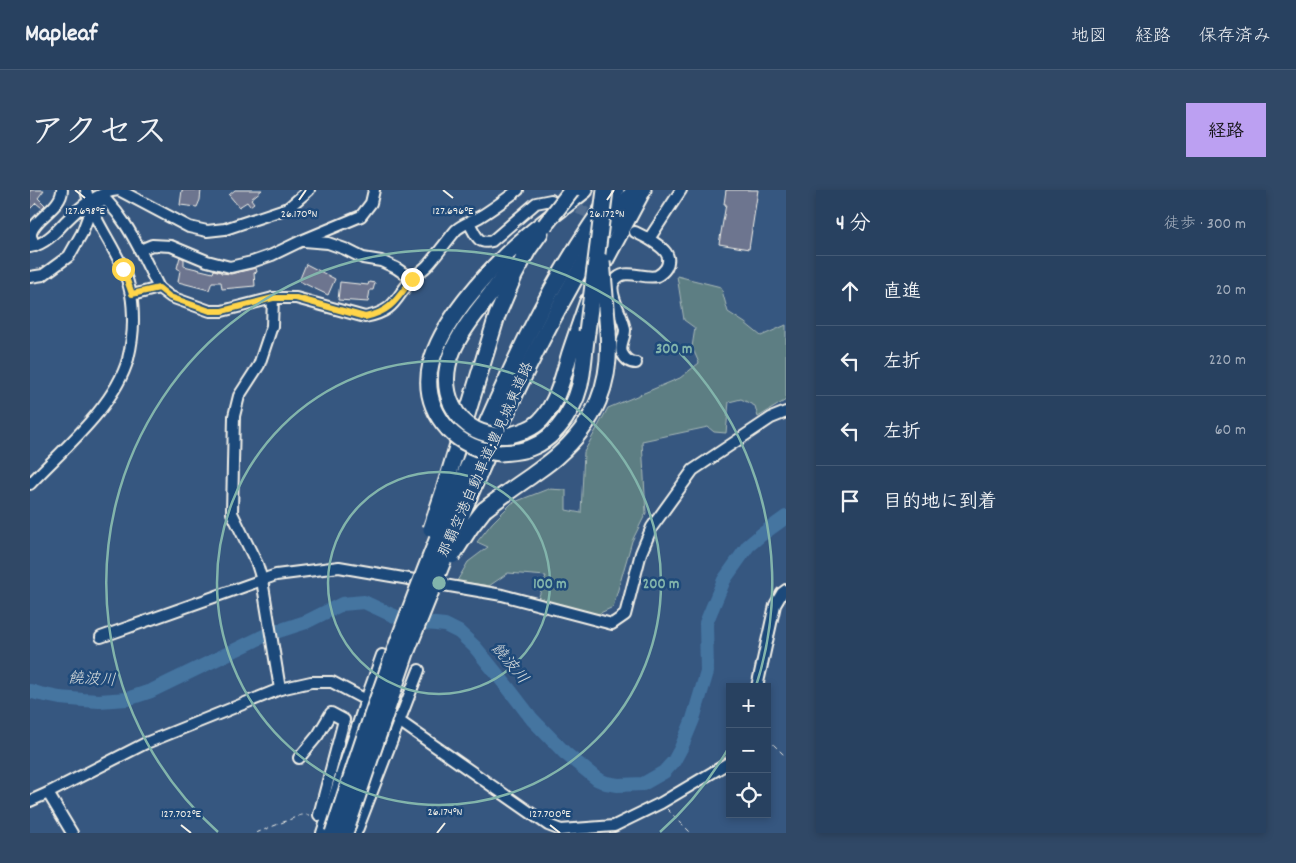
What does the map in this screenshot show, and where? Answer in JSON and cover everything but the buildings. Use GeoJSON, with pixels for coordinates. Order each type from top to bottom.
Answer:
{"type":"FeatureCollection","features":[{"type":"Feature","properties":{"kind":"highway"},"geometry":{"type":"LineString","coordinates":[[572,190],[461,333],[450,357],[446,390],[452,406],[460,418],[473,429],[491,436],[521,433],[535,425],[548,412],[554,402],[578,328],[598,275],[643,190]]}},
{"type":"Feature","properties":{"kind":"highway"},"geometry":{"type":"LineString","coordinates":[[585,190],[494,266],[445,329],[432,357],[428,381],[432,403],[440,420],[448,430],[471,446],[484,451],[500,453],[516,452],[534,446],[556,431],[571,408],[582,376],[605,190]]}},
{"type":"Feature","properties":{"kind":"highway","name":"那覇空港自動車道;豊見城東道路"},"geometry":{"type":"LineString","coordinates":[[345,833],[406,653],[455,498],[517,355],[544,303],[586,230],[616,190]]}},
{"type":"Feature","properties":{"kind":"highway","name":"那覇空港自動車道;豊見城東道路"},"geometry":{"type":"LineString","coordinates":[[455,498],[501,423],[530,361],[580,269],[621,206],[635,190]]}},
{"type":"Feature","properties":{"kind":"highway"},"geometry":{"type":"LineString","coordinates":[[326,823],[359,752],[380,693],[412,585],[455,498],[488,342],[505,295],[522,262],[545,225]]}},
{"type":"Feature","properties":{"kind":"highway"},"geometry":{"type":"LineString","coordinates":[[370,756],[392,707],[442,576],[453,553],[484,510],[554,459],[579,434],[600,397],[605,383],[609,355],[600,227]]}},
{"type":"Feature","properties":{"kind":"street"},"geometry":{"type":"LineString","coordinates":[[62,190],[60,200],[33,228],[31,235],[33,247],[51,237],[73,214],[99,201],[107,201],[128,226],[159,288],[170,297],[210,311],[222,311],[273,298],[296,298],[365,317],[376,315],[396,301],[412,279],[425,268],[456,230],[518,190]]}},
{"type":"Feature","properties":{"kind":"street"},"geometry":{"type":"LineString","coordinates":[[30,484],[95,416],[115,389],[128,360],[131,346],[132,294],[123,269],[86,190]]}},
{"type":"Feature","properties":{"kind":"street"},"geometry":{"type":"LineString","coordinates":[[30,277],[43,275],[69,256],[82,233],[97,195],[108,191],[119,190],[189,227],[207,231],[225,229],[288,208],[309,190]]}},
{"type":"Feature","properties":{"kind":"street"},"geometry":{"type":"LineString","coordinates":[[140,250],[152,245],[171,246],[207,262],[230,267],[252,262],[361,216],[371,203],[374,190]]}},
{"type":"Feature","properties":{"kind":"street"},"geometry":{"type":"LineString","coordinates":[[649,239],[681,190]]}},
{"type":"Feature","properties":{"kind":"street"},"geometry":{"type":"LineString","coordinates":[[468,223],[480,241],[485,243],[492,241],[536,203],[551,200]]}},
{"type":"Feature","properties":{"kind":"street"},"geometry":{"type":"LineString","coordinates":[[635,232],[664,249],[668,256],[667,265],[658,276],[624,274],[613,282],[612,289],[625,330],[621,349],[622,354],[627,360],[636,364]]}},
{"type":"Feature","properties":{"kind":"street"},"geometry":{"type":"LineString","coordinates":[[301,241],[328,243],[363,258],[381,261],[412,279]]}},
{"type":"Feature","properties":{"kind":"street"},"geometry":{"type":"LineString","coordinates":[[132,294],[159,288]]}},
{"type":"Feature","properties":{"kind":"street"},"geometry":{"type":"LineString","coordinates":[[273,298],[272,326],[262,358],[259,366],[239,396],[234,416],[232,513],[257,564],[262,580],[280,689]]}},
{"type":"Feature","properties":{"kind":"street"},"geometry":{"type":"LineString","coordinates":[[101,637],[276,575],[339,567],[502,594],[612,624],[625,614],[641,553],[652,527],[693,470],[771,418],[786,412]]}},
{"type":"Feature","properties":{"kind":"street"},"geometry":{"type":"LineString","coordinates":[[758,683],[775,605],[786,590]]}},
{"type":"Feature","properties":{"kind":"street"},"geometry":{"type":"LineString","coordinates":[[322,833],[382,655]]}},
{"type":"Feature","properties":{"kind":"street"},"geometry":{"type":"LineString","coordinates":[[326,823],[356,833],[420,670]]}},
{"type":"Feature","properties":{"kind":"street"},"geometry":{"type":"LineString","coordinates":[[30,801],[146,743],[280,689],[311,682],[332,682],[366,700],[548,825],[560,831],[614,826],[660,803],[726,764]]}},
{"type":"Feature","properties":{"kind":"street"},"geometry":{"type":"LineString","coordinates":[[299,758],[318,735],[331,713],[344,720],[326,823]]}},
{"type":"Feature","properties":{"kind":"street"},"geometry":{"type":"LineString","coordinates":[[48,793],[72,833]]}},
{"type":"Feature","properties":{"kind":"path"},"geometry":{"type":"LineString","coordinates":[[771,742],[786,757]]}},
{"type":"Feature","properties":{"kind":"path"},"geometry":{"type":"LineString","coordinates":[[660,803],[691,833]]}},
{"type":"Feature","properties":{"kind":"path"},"geometry":{"type":"LineString","coordinates":[[256,833],[301,814],[326,823]]}},
{"type":"Feature","properties":{"kind":"green space"},"geometry":{"type":"Polygon","coordinates":[[[677,276],[721,287],[728,312],[761,336],[786,325],[786,400],[758,417],[755,406],[741,399],[729,402],[726,433],[714,432],[708,427],[642,441],[646,513],[632,541],[613,607],[594,616],[537,602],[546,576],[508,573],[489,586],[457,581],[468,562],[488,547],[477,542],[492,523],[512,503],[548,489],[566,490],[566,510],[581,513],[584,452],[608,408],[680,378],[699,363],[692,347],[695,328],[684,320],[677,276]]]}},
{"type":"Feature","properties":{"kind":"waterway","name":"饒波川"},"geometry":{"type":"LineString","coordinates":[[30,691],[60,698],[83,700],[127,699],[151,691],[266,635],[306,622],[342,604],[364,602],[407,621],[445,625],[459,632],[475,647],[532,719],[565,753],[597,779],[606,783],[618,785],[643,784],[664,772],[674,761],[693,719],[707,672],[706,623],[724,580],[748,546],[786,517]]}},
{"type":"Feature","properties":{"kind":"tunnel"},"geometry":{"type":"LineString","coordinates":[[564,203],[602,219]]}},
{"type":"Feature","properties":{"kind":"route"},"geometry":{"type":"LineString","coordinates":[[123,269],[132,294],[159,288],[170,297],[210,311],[222,311],[273,298],[296,298],[365,317],[376,315],[387,309],[396,301],[412,279]]}}]}
